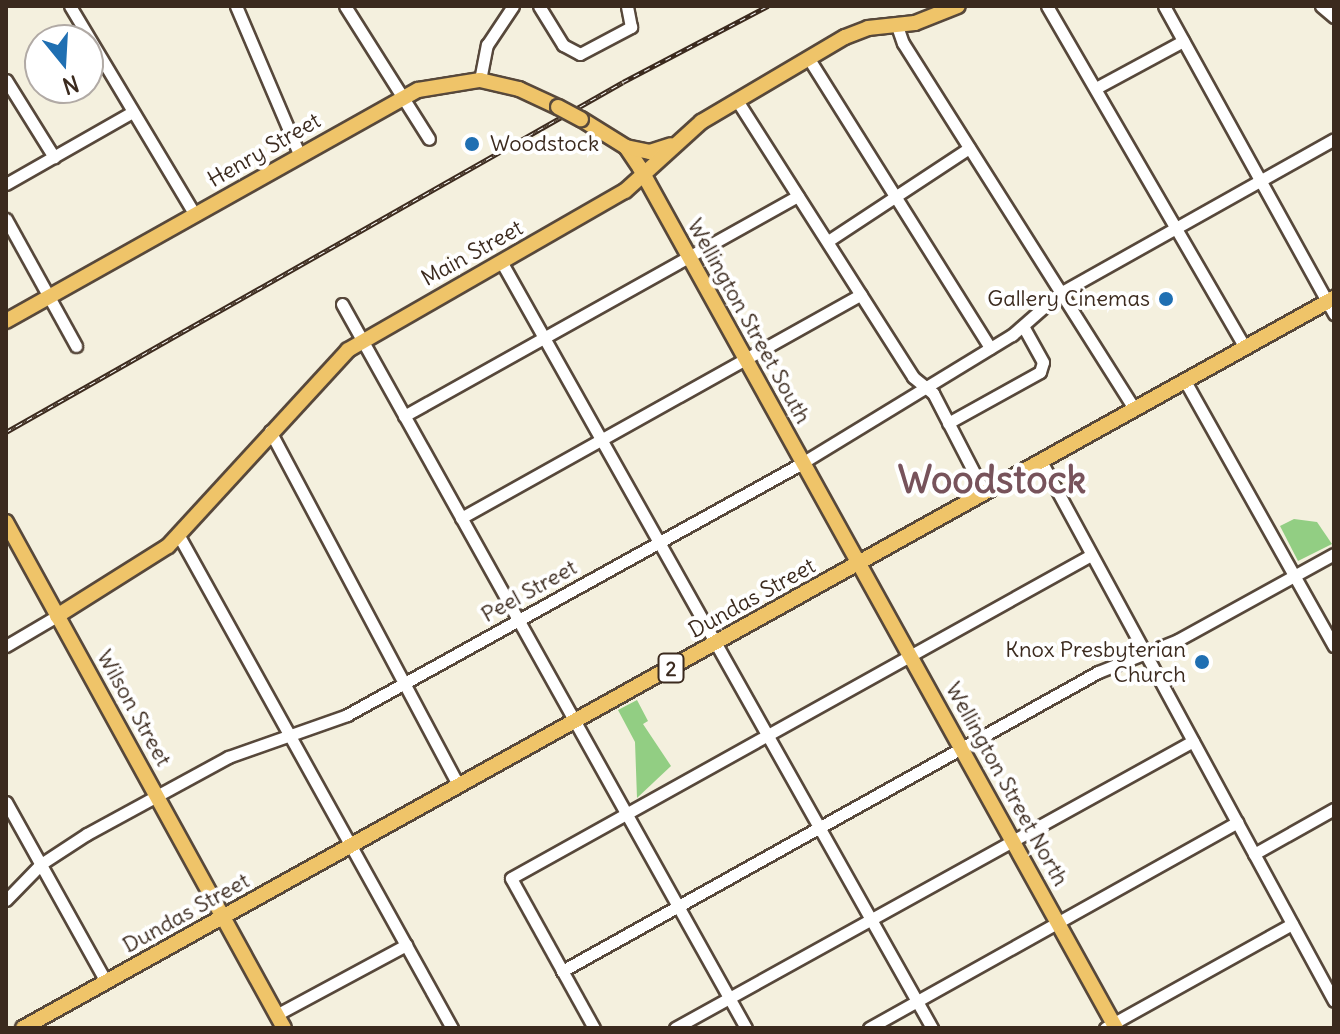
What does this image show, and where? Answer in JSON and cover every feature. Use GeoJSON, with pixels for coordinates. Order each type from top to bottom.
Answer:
{"type":"FeatureCollection","features":[{"type":"Feature","properties":{"kind":"main road","name":"Main Street"},"geometry":{"type":"LineString","coordinates":[[57,616],[130,574],[179,536],[328,366],[362,341],[502,263],[644,176],[674,144],[855,32],[897,26],[958,6]]}},
{"type":"Feature","properties":{"kind":"main road","name":"Henry Street"},"geometry":{"type":"LineString","coordinates":[[6,321],[402,97],[436,84],[480,80],[519,89],[558,107]]}},
{"type":"Feature","properties":{"kind":"main road","name":"Wellington Street South"},"geometry":{"type":"LineString","coordinates":[[558,107],[626,147],[858,563]]}},
{"type":"Feature","properties":{"kind":"main road"},"geometry":{"type":"LineString","coordinates":[[626,147],[650,152],[674,144]]}},
{"type":"Feature","properties":{"kind":"main road","name":"Dundas Street"},"geometry":{"type":"LineString","coordinates":[[23,1028],[1134,409],[1332,305]]}},
{"type":"Feature","properties":{"kind":"main road","name":"Wilson Street"},"geometry":{"type":"LineString","coordinates":[[6,522],[280,1021]]}},
{"type":"Feature","properties":{"kind":"main road","name":"Wellington Street North"},"geometry":{"type":"LineString","coordinates":[[858,563],[1058,922],[1111,1026]]}},
{"type":"Feature","properties":{"kind":"street"},"geometry":{"type":"LineString","coordinates":[[70,6],[195,215]]}},
{"type":"Feature","properties":{"kind":"street"},"geometry":{"type":"LineString","coordinates":[[236,6],[299,154]]}},
{"type":"Feature","properties":{"kind":"street"},"geometry":{"type":"LineString","coordinates":[[345,6],[429,139]]}},
{"type":"Feature","properties":{"kind":"street"},"geometry":{"type":"LineString","coordinates":[[480,80],[487,45],[513,6]]}},
{"type":"Feature","properties":{"kind":"street"},"geometry":{"type":"LineString","coordinates":[[539,6],[563,45],[580,54],[631,27],[627,6]]}},
{"type":"Feature","properties":{"kind":"street"},"geometry":{"type":"LineString","coordinates":[[1047,6],[1245,348]]}},
{"type":"Feature","properties":{"kind":"street"},"geometry":{"type":"LineString","coordinates":[[1164,6],[1332,305]]}},
{"type":"Feature","properties":{"kind":"street"},"geometry":{"type":"LineString","coordinates":[[1321,6],[1334,17]]}},
{"type":"Feature","properties":{"kind":"street"},"geometry":{"type":"LineString","coordinates":[[897,26],[969,148],[1134,409]]}},
{"type":"Feature","properties":{"kind":"street"},"geometry":{"type":"LineString","coordinates":[[1096,88],[1183,41]]}},
{"type":"Feature","properties":{"kind":"street"},"geometry":{"type":"LineString","coordinates":[[809,59],[990,348]]}},
{"type":"Feature","properties":{"kind":"street"},"geometry":{"type":"LineString","coordinates":[[6,80],[54,157]]}},
{"type":"Feature","properties":{"kind":"street"},"geometry":{"type":"LineString","coordinates":[[738,102],[913,377],[925,385],[984,492]]}},
{"type":"Feature","properties":{"kind":"street"},"geometry":{"type":"LineString","coordinates":[[6,184],[132,112]]}},
{"type":"Feature","properties":{"kind":"street","name":"Peel Street"},"geometry":{"type":"LineString","coordinates":[[6,900],[41,864],[158,795],[228,757],[335,721],[803,462],[990,348],[1023,326],[1060,293],[1334,139]]}},
{"type":"Feature","properties":{"kind":"street"},"geometry":{"type":"LineString","coordinates":[[828,241],[969,148]]}},
{"type":"Feature","properties":{"kind":"street"},"geometry":{"type":"LineString","coordinates":[[404,416],[798,196]]}},
{"type":"Feature","properties":{"kind":"street"},"geometry":{"type":"LineString","coordinates":[[6,219],[76,346]]}},
{"type":"Feature","properties":{"kind":"street"},"geometry":{"type":"LineString","coordinates":[[502,263],[932,1028]]}},
{"type":"Feature","properties":{"kind":"street"},"geometry":{"type":"LineString","coordinates":[[461,518],[861,294]]}},
{"type":"Feature","properties":{"kind":"street"},"geometry":{"type":"LineString","coordinates":[[342,304],[746,1028]]}},
{"type":"Feature","properties":{"kind":"street"},"geometry":{"type":"LineString","coordinates":[[948,423],[1040,372],[1043,362],[1023,326]]}},
{"type":"Feature","properties":{"kind":"street"},"geometry":{"type":"LineString","coordinates":[[1185,381],[1334,646]]}},
{"type":"Feature","properties":{"kind":"street"},"geometry":{"type":"LineString","coordinates":[[270,431],[402,685],[459,786]]}},
{"type":"Feature","properties":{"kind":"street"},"geometry":{"type":"LineString","coordinates":[[1041,461],[1334,1001]]}},
{"type":"Feature","properties":{"kind":"street"},"geometry":{"type":"LineString","coordinates":[[179,536],[452,1028]]}},
{"type":"Feature","properties":{"kind":"street"},"geometry":{"type":"LineString","coordinates":[[562,971],[1106,668],[1178,640],[1334,554]]}},
{"type":"Feature","properties":{"kind":"street"},"geometry":{"type":"LineString","coordinates":[[594,1028],[511,878],[1091,555]]}},
{"type":"Feature","properties":{"kind":"street"},"geometry":{"type":"LineString","coordinates":[[6,646],[57,616]]}},
{"type":"Feature","properties":{"kind":"street"},"geometry":{"type":"LineString","coordinates":[[675,1028],[1193,741]]}},
{"type":"Feature","properties":{"kind":"street"},"geometry":{"type":"LineString","coordinates":[[6,802],[106,982]]}},
{"type":"Feature","properties":{"kind":"street"},"geometry":{"type":"LineString","coordinates":[[1254,854],[1334,809]]}},
{"type":"Feature","properties":{"kind":"street"},"geometry":{"type":"LineString","coordinates":[[869,1028],[1237,822]]}},
{"type":"Feature","properties":{"kind":"street"},"geometry":{"type":"LineString","coordinates":[[1111,1026],[1292,924]]}},
{"type":"Feature","properties":{"kind":"street"},"geometry":{"type":"LineString","coordinates":[[280,1021],[406,945]]}},
{"type":"Feature","properties":{"kind":"green space"},"geometry":{"type":"Polygon","coordinates":[[[1294,519],[1317,522],[1332,544],[1298,561],[1280,526],[1294,519]]]}},
{"type":"Feature","properties":{"kind":"green space"},"geometry":{"type":"Polygon","coordinates":[[[637,700],[648,721],[643,724],[671,766],[637,798],[635,742],[618,710],[637,700]]]}},
{"type":"Feature","properties":{"kind":"railway"},"geometry":{"type":"LineString","coordinates":[[6,432],[623,82],[768,6]]}},
{"type":"Feature","properties":{"kind":"place","name":"Woodstock"},"geometry":{"type":"Point","coordinates":[472,144]}},
{"type":"Feature","properties":{"kind":"place","name":"Gallery Cinemas"},"geometry":{"type":"Point","coordinates":[1166,299]}},
{"type":"Feature","properties":{"kind":"place","name":"Knox Presbyterian Church"},"geometry":{"type":"Point","coordinates":[1202,662]}},
{"type":"Feature","properties":{"kind":"district","name":"Woodstock"},"geometry":{"type":"Point","coordinates":[992,480]}}]}
